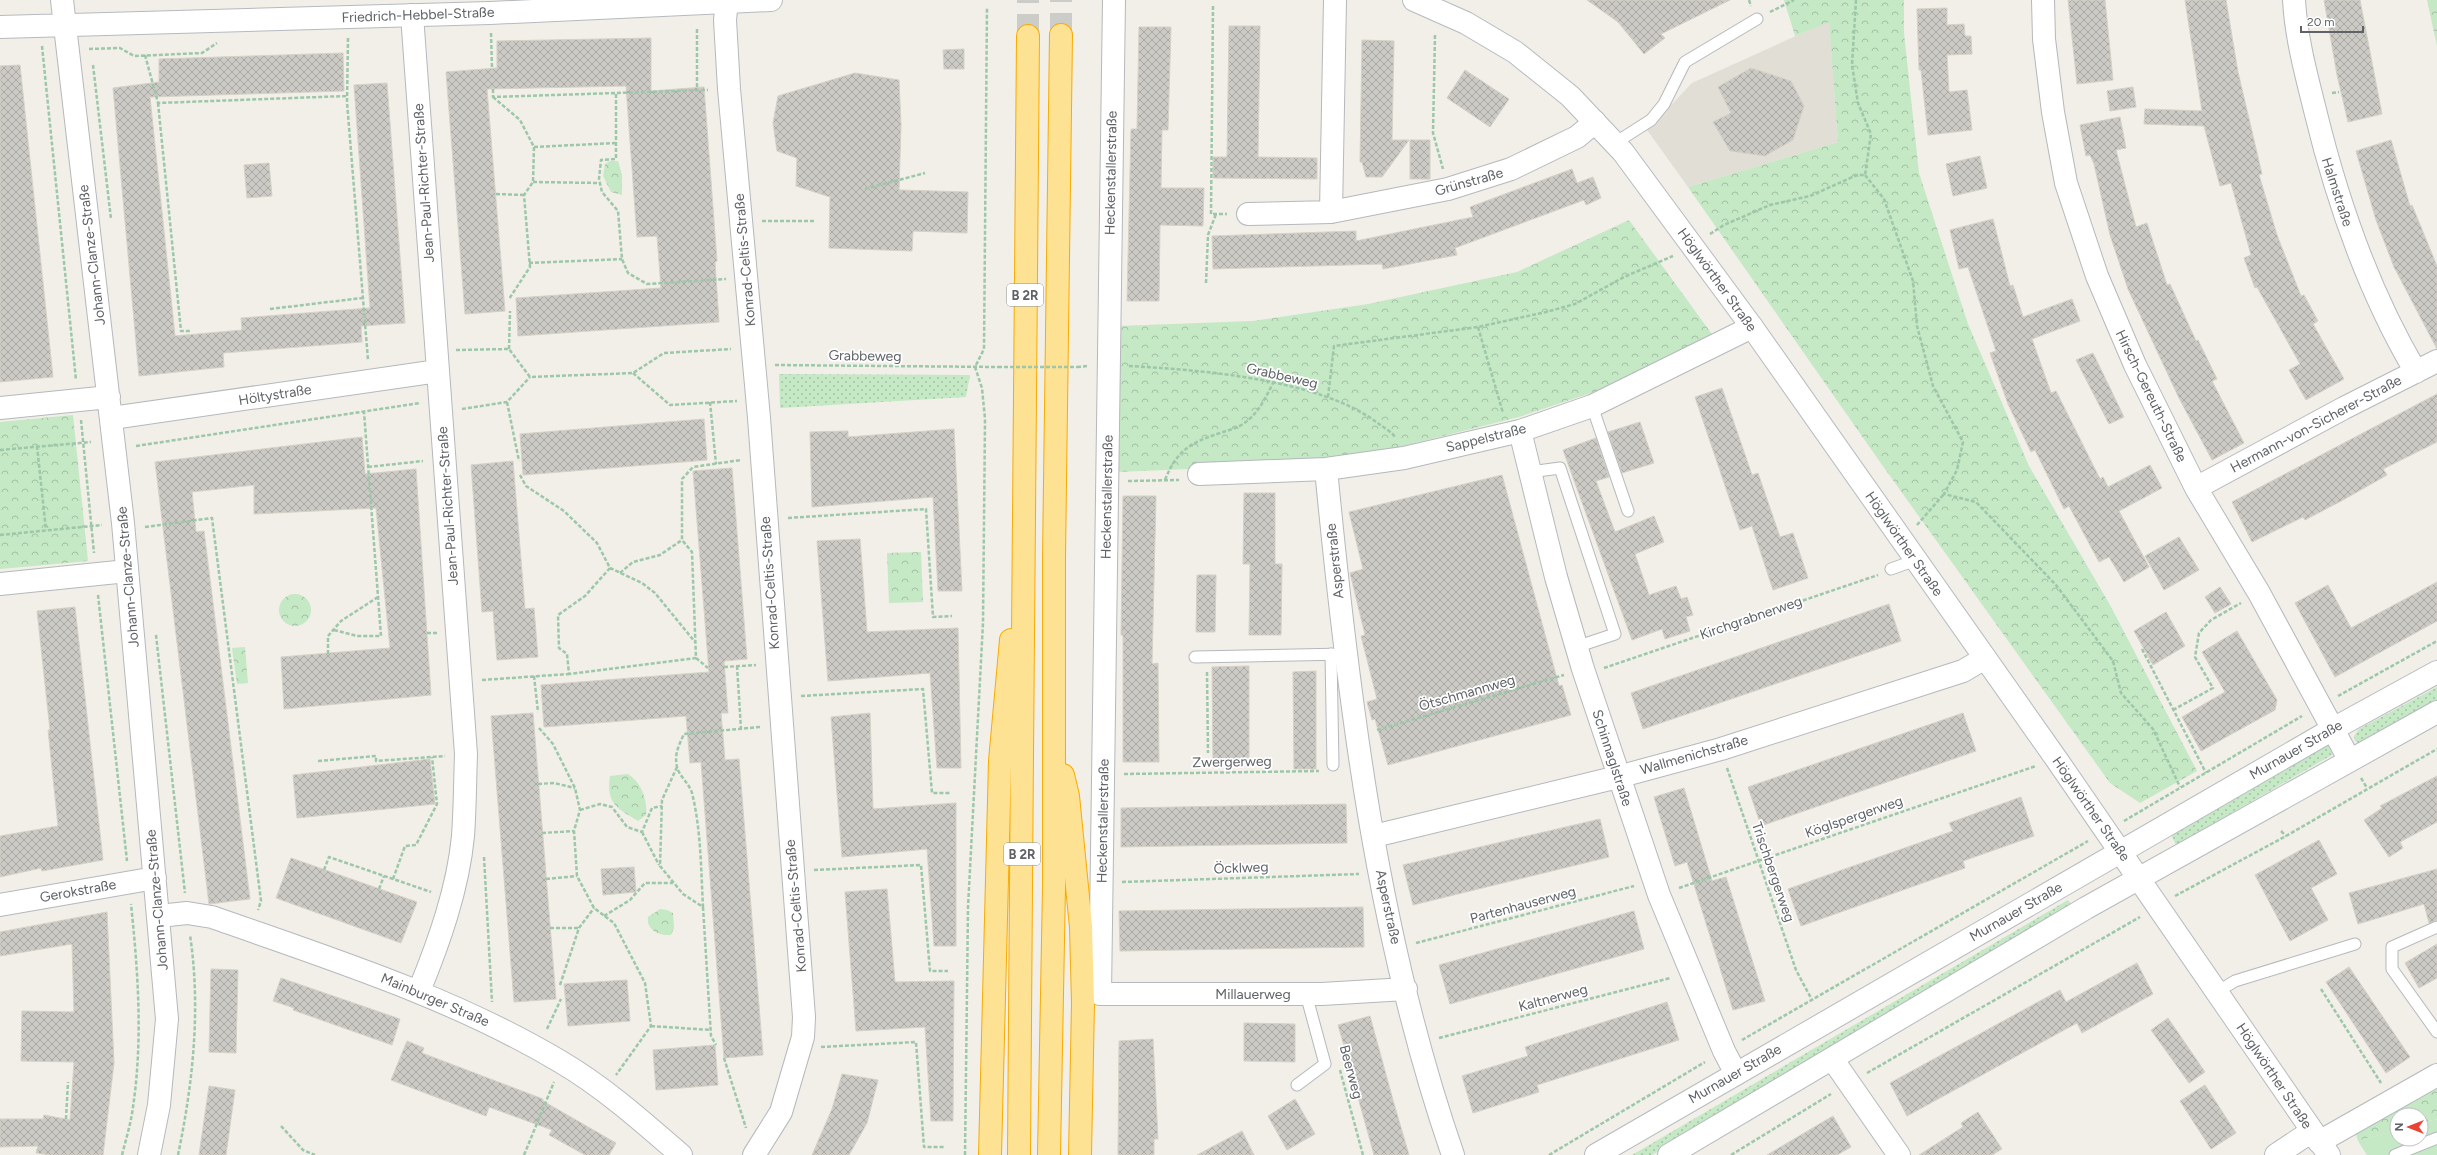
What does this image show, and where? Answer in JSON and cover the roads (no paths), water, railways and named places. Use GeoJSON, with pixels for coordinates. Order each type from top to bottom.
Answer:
{"type":"FeatureCollection","features":[{"type":"Feature","properties":{"kind":"highway","name":"B 2R"},"geometry":{"type":"LineString","coordinates":[[1049,1155],[1054,886],[1054,736],[1061,35]]}},
{"type":"Feature","properties":{"kind":"highway","name":"B 2R"},"geometry":{"type":"LineString","coordinates":[[1019,1155],[1023,708],[1022,553],[1028,36]]}},
{"type":"Feature","properties":{"kind":"highway"},"geometry":{"type":"LineString","coordinates":[[990,1155],[1000,761],[1008,663],[1022,553]]}},
{"type":"Feature","properties":{"kind":"highway"},"geometry":{"type":"LineString","coordinates":[[1054,736],[1068,796],[1081,927],[1083,1003],[1080,1155]]}},
{"type":"Feature","properties":{"kind":"street","name":"Johann-Clanze-Straße"},"geometry":{"type":"LineString","coordinates":[[62,0],[123,523],[167,1019],[159,1105],[149,1155]]}},
{"type":"Feature","properties":{"kind":"street","name":"Friedrich-Hebbel-Straße"},"geometry":{"type":"LineString","coordinates":[[0,27],[490,13],[771,0]]}},
{"type":"Feature","properties":{"kind":"street","name":"Heckenstallerstraße"},"geometry":{"type":"LineString","coordinates":[[1100,994],[1114,0]]}},
{"type":"Feature","properties":{"kind":"street"},"geometry":{"type":"LineString","coordinates":[[1331,212],[1335,0]]}},
{"type":"Feature","properties":{"kind":"street","name":"Höglwörther Straße"},"geometry":{"type":"LineString","coordinates":[[1414,0],[1441,5],[1516,52],[1570,96],[1615,143],[1692,244],[1752,327],[2057,760],[2120,852],[2140,878],[2320,1143]]}},
{"type":"Feature","properties":{"kind":"street","name":"Hirsch-Gereuth-Straße"},"geometry":{"type":"LineString","coordinates":[[2043,0],[2044,39],[2047,68],[2066,183],[2100,283],[2135,365],[2196,488],[2259,593],[2349,759]]}},
{"type":"Feature","properties":{"kind":"street","name":"Halmstraße"},"geometry":{"type":"LineString","coordinates":[[2294,0],[2306,77],[2324,150],[2346,222],[2379,299],[2416,372]]}},
{"type":"Feature","properties":{"kind":"street","name":"Konrad-Celtis-Straße"},"geometry":{"type":"LineString","coordinates":[[727,1],[725,20],[729,89],[742,220],[762,458],[776,663],[803,979],[804,1017],[801,1048],[781,1112],[756,1152]]}},
{"type":"Feature","properties":{"kind":"street","name":"Jean-Paul-Richter-Straße"},"geometry":{"type":"LineString","coordinates":[[412,15],[438,371],[448,405],[445,459],[466,754],[462,837],[450,898],[439,940],[419,991]]}},
{"type":"Feature","properties":{"kind":"street","name":"Grünstraße"},"geometry":{"type":"LineString","coordinates":[[1248,214],[1331,212],[1448,189],[1511,169],[1577,137],[1595,122]]}},
{"type":"Feature","properties":{"kind":"street","name":"Sappelstraße"},"geometry":{"type":"LineString","coordinates":[[1199,474],[1326,468],[1404,458],[1515,432],[1592,406],[1752,327]]}},
{"type":"Feature","properties":{"kind":"street","name":"Hermann-von-Sicherer-Straße"},"geometry":{"type":"LineString","coordinates":[[2196,488],[2437,361]]}},
{"type":"Feature","properties":{"kind":"street","name":"Höltystraße"},"geometry":{"type":"LineString","coordinates":[[0,408],[110,408],[370,381],[438,371]]}},
{"type":"Feature","properties":{"kind":"street","name":"Schinnaglstraße"},"geometry":{"type":"LineString","coordinates":[[1515,432],[1530,472],[1576,647],[1618,777],[1657,888],[1724,1051],[1736,1074]]}},
{"type":"Feature","properties":{"kind":"street","name":"Asperstraße"},"geometry":{"type":"LineString","coordinates":[[1326,468],[1338,654],[1357,735],[1360,770],[1396,948],[1419,1043],[1453,1155]]}},
{"type":"Feature","properties":{"kind":"street"},"geometry":{"type":"LineString","coordinates":[[0,584],[127,571]]}},
{"type":"Feature","properties":{"kind":"street","name":"Wallmenichstraße"},"geometry":{"type":"LineString","coordinates":[[1374,836],[1618,777],[1721,749],[1963,671],[1985,658]]}},
{"type":"Feature","properties":{"kind":"street","name":"Murnauer Straße"},"geometry":{"type":"LineString","coordinates":[[1596,1155],[2333,729],[2437,672]]}},
{"type":"Feature","properties":{"kind":"street"},"geometry":{"type":"LineString","coordinates":[[1669,1155],[1833,1060],[2140,878],[2349,759],[2437,712]]}},
{"type":"Feature","properties":{"kind":"street","name":"Gerokstraße"},"geometry":{"type":"LineString","coordinates":[[0,905],[155,878]]}},
{"type":"Feature","properties":{"kind":"street","name":"Mainburger Straße"},"geometry":{"type":"LineString","coordinates":[[159,916],[199,914],[419,991],[494,1024],[562,1063],[604,1091],[681,1155]]}},
{"type":"Feature","properties":{"kind":"street","name":"Millauerweg"},"geometry":{"type":"LineString","coordinates":[[1100,994],[1306,994],[1406,989]]}},
{"type":"Feature","properties":{"kind":"street"},"geometry":{"type":"LineString","coordinates":[[1833,1060],[1899,1155]]}},
{"type":"Feature","properties":{"kind":"street"},"geometry":{"type":"LineString","coordinates":[[2276,1155],[2320,1143],[2437,1075]]}},
{"type":"Feature","properties":{"kind":"lane"},"geometry":{"type":"LineString","coordinates":[[1615,143],[1650,120],[1664,104],[1685,62],[1757,19]]}},
{"type":"Feature","properties":{"kind":"lane"},"geometry":{"type":"LineString","coordinates":[[1592,406],[1628,511]]}},
{"type":"Feature","properties":{"kind":"lane"},"geometry":{"type":"LineString","coordinates":[[1530,472],[1560,468],[1615,634],[1576,647]]}},
{"type":"Feature","properties":{"kind":"lane"},"geometry":{"type":"LineString","coordinates":[[1891,569],[1916,560]]}},
{"type":"Feature","properties":{"kind":"lane"},"geometry":{"type":"LineString","coordinates":[[1195,657],[1338,654],[1333,765]]}},
{"type":"Feature","properties":{"kind":"lane"},"geometry":{"type":"LineString","coordinates":[[2437,927],[2392,947],[2392,969],[2437,1032]]}},
{"type":"Feature","properties":{"kind":"lane"},"geometry":{"type":"LineString","coordinates":[[2217,992],[2235,981],[2355,944]]}},
{"type":"Feature","properties":{"kind":"lane"},"geometry":{"type":"LineString","coordinates":[[1297,1085],[1325,1064],[1306,994]]}},
{"type":"Feature","properties":{"kind":"lane"},"geometry":{"type":"LineString","coordinates":[[2395,1155],[2437,1138]]}},
{"type":"Feature","properties":{"kind":"tunnel"},"geometry":{"type":"LineString","coordinates":[[1028,0],[1028,36]]}},
{"type":"Feature","properties":{"kind":"tunnel"},"geometry":{"type":"LineString","coordinates":[[1061,0],[1061,35]]}}]}
